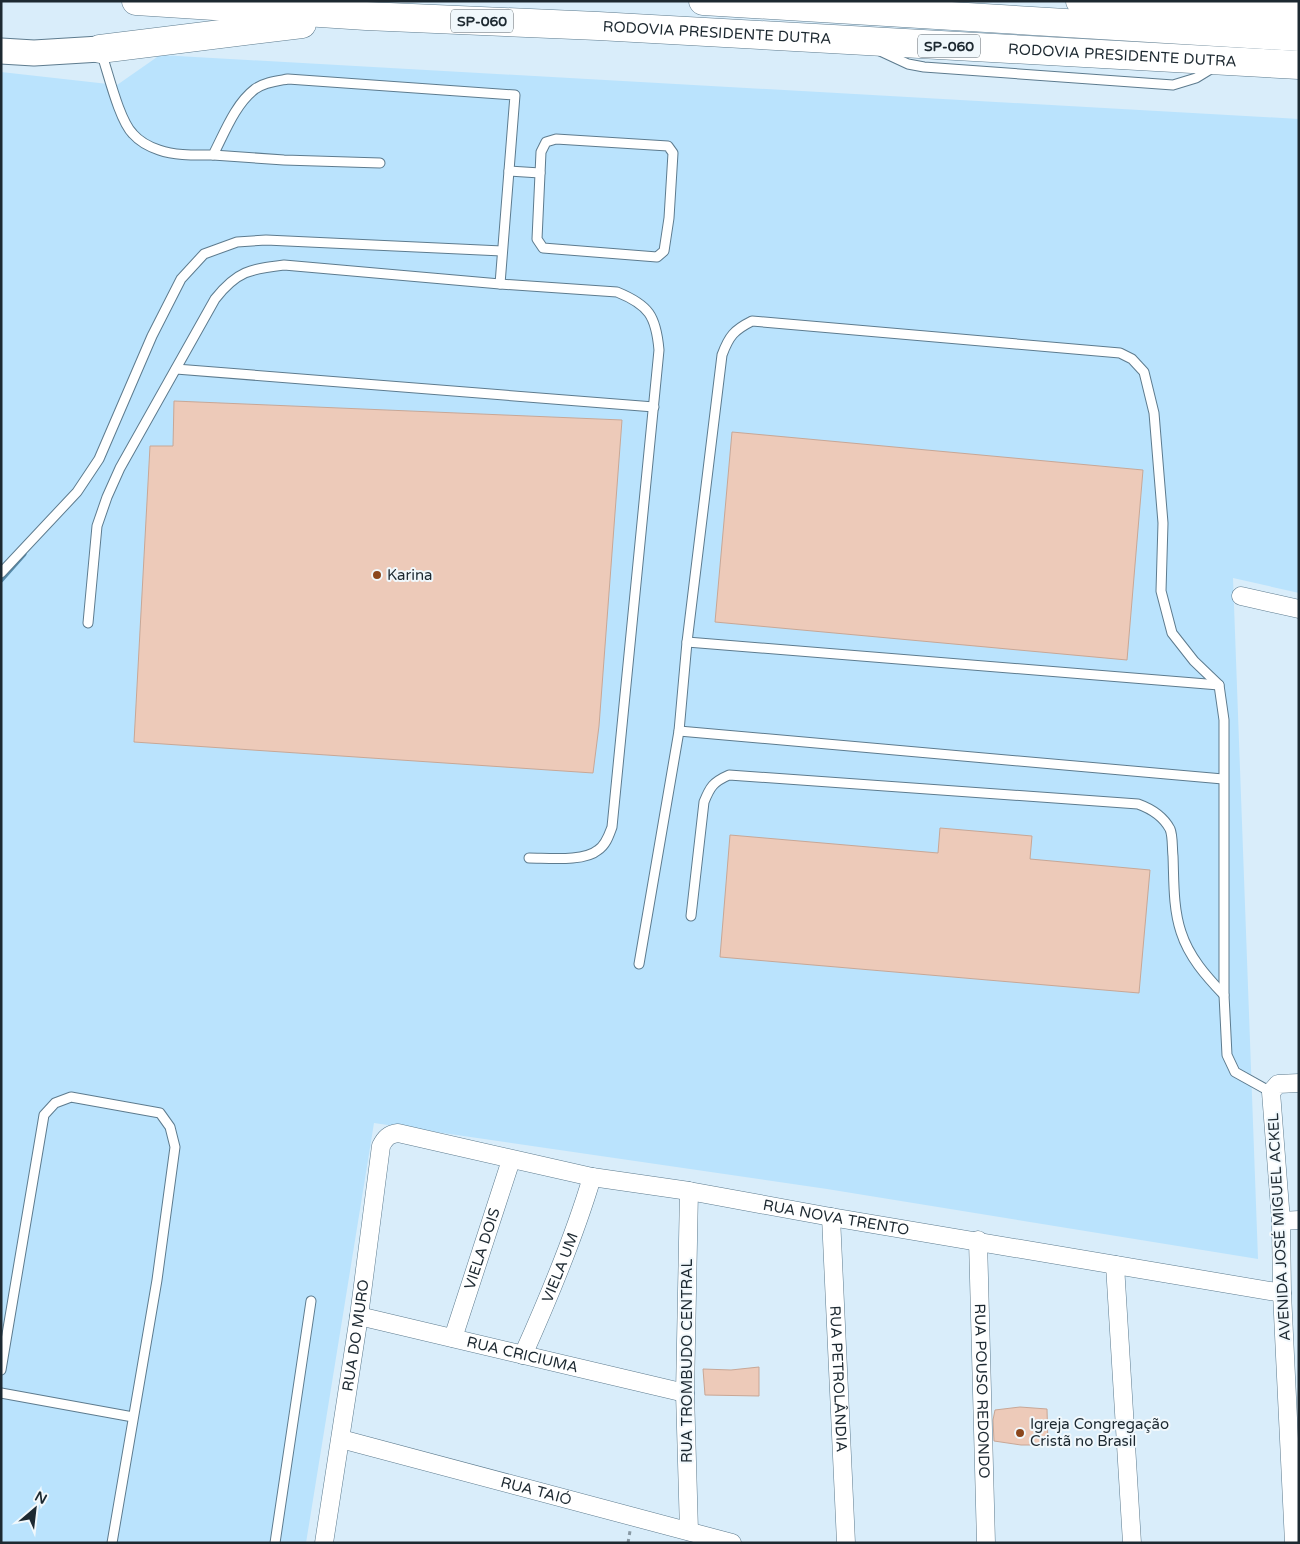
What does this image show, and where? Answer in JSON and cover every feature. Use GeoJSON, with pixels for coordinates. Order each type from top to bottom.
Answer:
{"type":"FeatureCollection","features":[{"type":"Feature","properties":{"kind":"highway","name":"RODOVIA PRESIDENTE DUTRA"},"geometry":{"type":"LineString","coordinates":[[136,1],[366,16],[598,26],[1299,65]]}},
{"type":"Feature","properties":{"kind":"highway","name":"RODOVIA PRESIDENTE DUTRA"},"geometry":{"type":"LineString","coordinates":[[703,1],[1299,37]]}},
{"type":"Feature","properties":{"kind":"highway"},"geometry":{"type":"LineString","coordinates":[[1080,1],[1299,15]]}},
{"type":"Feature","properties":{"kind":"highway"},"geometry":{"type":"LineString","coordinates":[[100,49],[366,16]]}},
{"type":"Feature","properties":{"kind":"main road"},"geometry":{"type":"LineString","coordinates":[[1,50],[34,53],[100,49]]}},
{"type":"Feature","properties":{"kind":"street"},"geometry":{"type":"LineString","coordinates":[[1241,596],[1299,609]]}},
{"type":"Feature","properties":{"kind":"street"},"geometry":{"type":"LineString","coordinates":[[1271,1092],[1278,1084],[1299,1082]]}},
{"type":"Feature","properties":{"kind":"street","name":"AVENIDA JOSÉ MIGUEL ACKEL"},"geometry":{"type":"LineString","coordinates":[[1271,1092],[1290,1220],[1282,1293],[1293,1370],[1294,1543]]}},
{"type":"Feature","properties":{"kind":"street","name":"RUA NOVA TRENTO"},"geometry":{"type":"LineString","coordinates":[[392,1134],[398,1133],[592,1177],[689,1191],[1282,1293]]}},
{"type":"Feature","properties":{"kind":"street","name":"RUA DO MURO"},"geometry":{"type":"LineString","coordinates":[[324,1543],[341,1439],[381,1146],[387,1137],[392,1134]]}},
{"type":"Feature","properties":{"kind":"street","name":"VIELA DOIS"},"geometry":{"type":"LineString","coordinates":[[453,1338],[511,1160]]}},
{"type":"Feature","properties":{"kind":"street","name":"VIELA UM"},"geometry":{"type":"LineString","coordinates":[[524,1355],[562,1265],[582,1212],[592,1177]]}},
{"type":"Feature","properties":{"kind":"street","name":"RUA TROMBUDO CENTRAL"},"geometry":{"type":"LineString","coordinates":[[689,1191],[685,1393],[689,1531]]}},
{"type":"Feature","properties":{"kind":"street","name":"RUA PETROLÂNDIA"},"geometry":{"type":"LineString","coordinates":[[832,1217],[846,1543]]}},
{"type":"Feature","properties":{"kind":"street","name":"RUA POUSO REDONDO"},"geometry":{"type":"LineString","coordinates":[[978,1240],[986,1543]]}},
{"type":"Feature","properties":{"kind":"street"},"geometry":{"type":"LineString","coordinates":[[1115,1265],[1132,1543]]}},
{"type":"Feature","properties":{"kind":"street","name":"RUA CRICIUMA"},"geometry":{"type":"LineString","coordinates":[[358,1316],[685,1393]]}},
{"type":"Feature","properties":{"kind":"street","name":"RUA TAIÓ"},"geometry":{"type":"LineString","coordinates":[[341,1439],[732,1543]]}},
{"type":"Feature","properties":{"kind":"lane"},"geometry":{"type":"LineString","coordinates":[[100,49],[123,117],[132,133],[143,143],[160,151],[178,154],[284,160],[380,163]]}},
{"type":"Feature","properties":{"kind":"lane"},"geometry":{"type":"LineString","coordinates":[[213,156],[246,97],[256,88],[270,82],[288,79],[515,95],[500,284]]}},
{"type":"Feature","properties":{"kind":"lane"},"geometry":{"type":"LineString","coordinates":[[556,139],[668,146],[673,153],[669,218],[664,251],[657,257],[543,248],[538,239],[540,173],[541,152],[546,142],[556,139]]}},
{"type":"Feature","properties":{"kind":"lane"},"geometry":{"type":"LineString","coordinates":[[509,171],[540,173]]}},
{"type":"Feature","properties":{"kind":"lane"},"geometry":{"type":"LineString","coordinates":[[1,573],[77,492],[99,459],[152,336],[181,279],[204,254],[237,242],[266,240],[502,250]]}},
{"type":"Feature","properties":{"kind":"lane"},"geometry":{"type":"LineString","coordinates":[[88,623],[97,526],[106,497],[120,468],[214,299],[226,285],[240,275],[256,268],[284,265],[617,292],[635,299],[648,311],[657,328],[659,350],[612,827],[607,840],[599,850],[587,857],[529,858]]}},
{"type":"Feature","properties":{"kind":"lane"},"geometry":{"type":"LineString","coordinates":[[639,964],[679,731],[687,642],[722,354],[728,339],[739,328],[752,321],[1120,353],[1132,359],[1144,372],[1154,413],[1163,523],[1161,591],[1172,633],[1194,661],[1219,684],[1224,720],[1224,995],[1227,1055],[1235,1072],[1271,1092]]}},
{"type":"Feature","properties":{"kind":"lane"},"geometry":{"type":"LineString","coordinates":[[176,368],[654,407]]}},
{"type":"Feature","properties":{"kind":"lane"},"geometry":{"type":"LineString","coordinates":[[687,642],[1219,684]]}},
{"type":"Feature","properties":{"kind":"lane"},"geometry":{"type":"LineString","coordinates":[[679,731],[1224,779]]}},
{"type":"Feature","properties":{"kind":"lane"},"geometry":{"type":"LineString","coordinates":[[691,916],[704,802],[708,790],[717,780],[729,775],[1138,804],[1151,809],[1162,818],[1171,831],[1176,914],[1181,934],[1201,970],[1224,995]]}},
{"type":"Feature","properties":{"kind":"lane"},"geometry":{"type":"LineString","coordinates":[[1,1370],[44,1116],[55,1104],[71,1097],[160,1113],[170,1127],[174,1147],[157,1280],[132,1417],[112,1543]]}},
{"type":"Feature","properties":{"kind":"lane"},"geometry":{"type":"LineString","coordinates":[[275,1543],[311,1301]]}},
{"type":"Feature","properties":{"kind":"lane"},"geometry":{"type":"LineString","coordinates":[[1,1392],[132,1417]]}},
{"type":"Feature","properties":{"kind":"shaded area"},"geometry":{"type":"Polygon","coordinates":[[[160,55],[1299,119],[1299,593],[1233,578],[1258,1259],[827,1189],[374,1123],[306,1543],[1,1543],[1,72],[117,85],[160,55]]]}},
{"type":"Feature","properties":{"kind":"building","name":"Karina"},"geometry":{"type":"Polygon","coordinates":[[[174,401],[622,420],[599,726],[593,773],[134,742],[150,446],[173,446],[174,401]]]}},
{"type":"Feature","properties":{"kind":"building"},"geometry":{"type":"Polygon","coordinates":[[[732,432],[1143,470],[1127,660],[715,622],[732,432]]]}},
{"type":"Feature","properties":{"kind":"building"},"geometry":{"type":"Polygon","coordinates":[[[940,828],[1032,836],[1030,859],[1150,870],[1139,993],[720,957],[730,835],[938,853],[940,828]]]}},
{"type":"Feature","properties":{"kind":"building"},"geometry":{"type":"Polygon","coordinates":[[[759,1367],[759,1396],[705,1395],[703,1369],[731,1370],[759,1367]]]}},
{"type":"Feature","properties":{"kind":"building","name":"Igreja Congregação Cristã no Brasil"},"geometry":{"type":"Polygon","coordinates":[[[1020,1407],[1047,1409],[1048,1445],[1021,1445],[994,1441],[993,1420],[995,1410],[1020,1407]]]}},
{"type":"Feature","properties":{"kind":"waterway"},"geometry":{"type":"LineString","coordinates":[[1,580],[24,554]]}},
{"type":"Feature","properties":{"kind":"place","name":"Karina"},"geometry":{"type":"Point","coordinates":[377,575]}},
{"type":"Feature","properties":{"kind":"place","name":"Igreja Congregação Cristã no Brasil"},"geometry":{"type":"Point","coordinates":[1020,1433]}}]}
